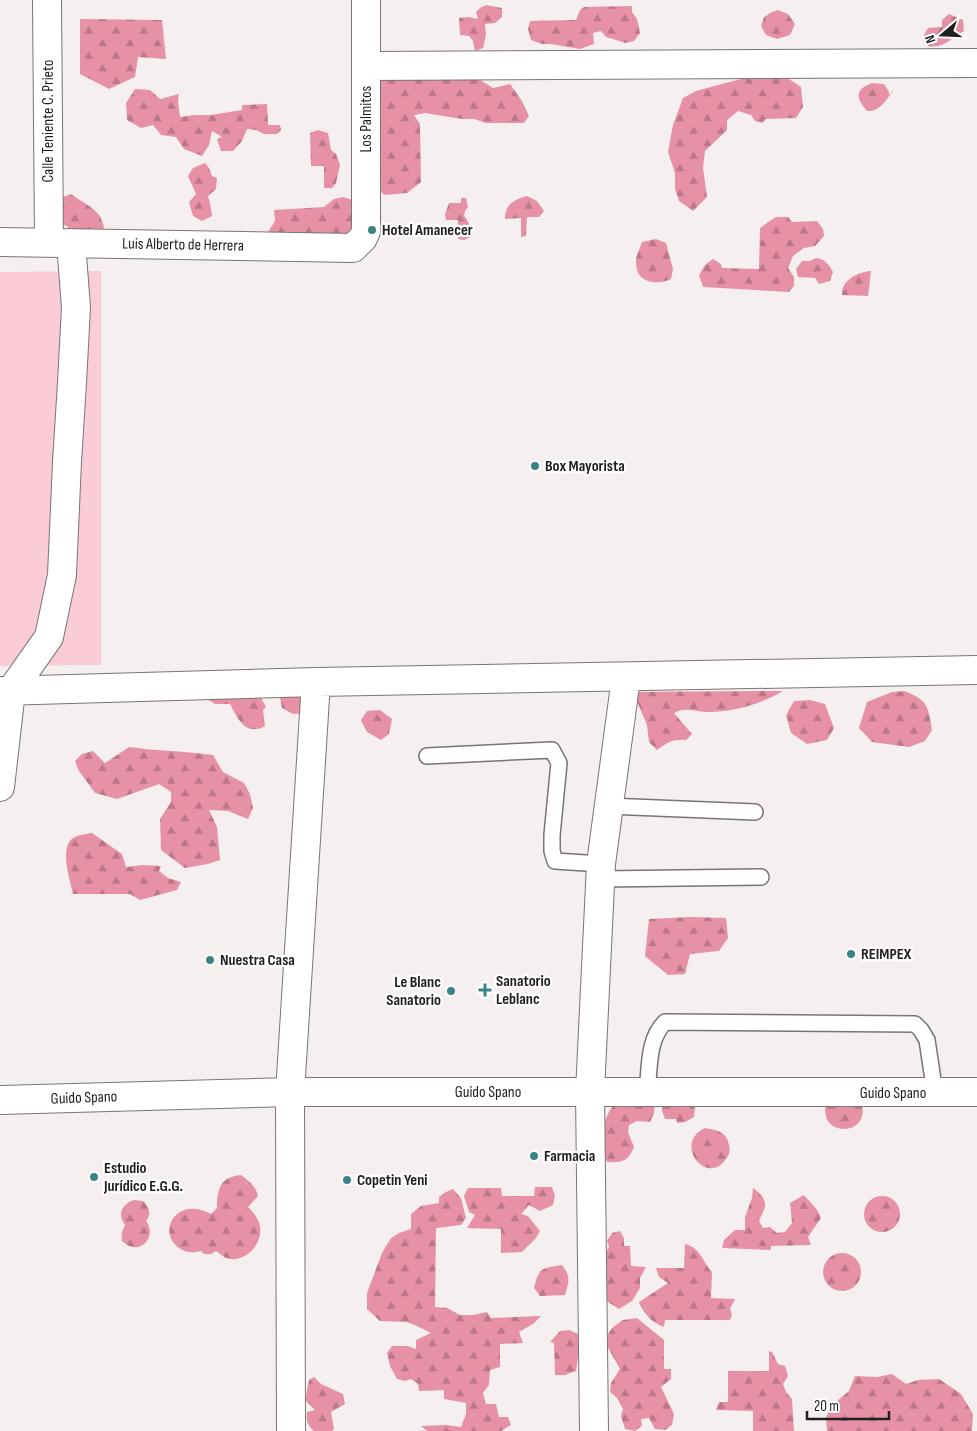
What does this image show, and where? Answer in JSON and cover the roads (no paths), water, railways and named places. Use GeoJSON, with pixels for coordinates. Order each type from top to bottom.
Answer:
{"type":"FeatureCollection","features":[{"type":"Feature","properties":{"kind":"street","name":"Calle Teniente C. Prieto"},"geometry":{"type":"LineString","coordinates":[[5,691],[49,638],[62,575],[76,307],[60,242],[47,0]]}},
{"type":"Feature","properties":{"kind":"street","name":"Los Palmitos"},"geometry":{"type":"LineString","coordinates":[[363,238],[366,231],[366,0]]}},
{"type":"Feature","properties":{"kind":"street"},"geometry":{"type":"LineString","coordinates":[[366,66],[977,63]]}},
{"type":"Feature","properties":{"kind":"street","name":"Luis Alberto de Herrera"},"geometry":{"type":"LineString","coordinates":[[0,242],[352,248],[363,238]]}},
{"type":"Feature","properties":{"kind":"street"},"geometry":{"type":"LineString","coordinates":[[0,788],[5,691],[316,682],[626,678],[977,670]]}},
{"type":"Feature","properties":{"kind":"street"},"geometry":{"type":"LineString","coordinates":[[594,1431],[590,1092],[601,872],[626,678]]}},
{"type":"Feature","properties":{"kind":"street"},"geometry":{"type":"LineString","coordinates":[[291,1431],[290,1092],[316,682]]}},
{"type":"Feature","properties":{"kind":"street","name":"Guido Spano"},"geometry":{"type":"LineString","coordinates":[[0,1100],[290,1092],[977,1092]]}},
{"type":"Feature","properties":{"kind":"lane"},"geometry":{"type":"LineString","coordinates":[[427,756],[552,750],[559,763],[552,835],[552,851],[555,861],[601,872],[761,877]]}},
{"type":"Feature","properties":{"kind":"lane"},"geometry":{"type":"LineString","coordinates":[[608,806],[755,812]]}},
{"type":"Feature","properties":{"kind":"lane"},"geometry":{"type":"LineString","coordinates":[[647,1092],[652,1042],[658,1029],[665,1022],[675,1022],[915,1024],[927,1040],[935,1092]]}},
{"type":"Feature","properties":{"kind":"place","name":"Hotel Amanecer"},"geometry":{"type":"Point","coordinates":[372,230]}},
{"type":"Feature","properties":{"kind":"place","name":"Box Mayorista"},"geometry":{"type":"Point","coordinates":[535,466]}},
{"type":"Feature","properties":{"kind":"place","name":"REIMPEX"},"geometry":{"type":"Point","coordinates":[851,954]}},
{"type":"Feature","properties":{"kind":"place","name":"Nuestra Casa"},"geometry":{"type":"Point","coordinates":[210,960]}},
{"type":"Feature","properties":{"kind":"place","name":"Sanatorio Leblanc"},"geometry":{"type":"Point","coordinates":[485,990]}},
{"type":"Feature","properties":{"kind":"place","name":"Le Blanc Sanatorio"},"geometry":{"type":"Point","coordinates":[451,991]}},
{"type":"Feature","properties":{"kind":"place","name":"Farmacia"},"geometry":{"type":"Point","coordinates":[534,1156]}},
{"type":"Feature","properties":{"kind":"place","name":"Estudio Jurídico E.G.G."},"geometry":{"type":"Point","coordinates":[94,1177]}},
{"type":"Feature","properties":{"kind":"place","name":"Copetin Yeni"},"geometry":{"type":"Point","coordinates":[347,1180]}}]}
